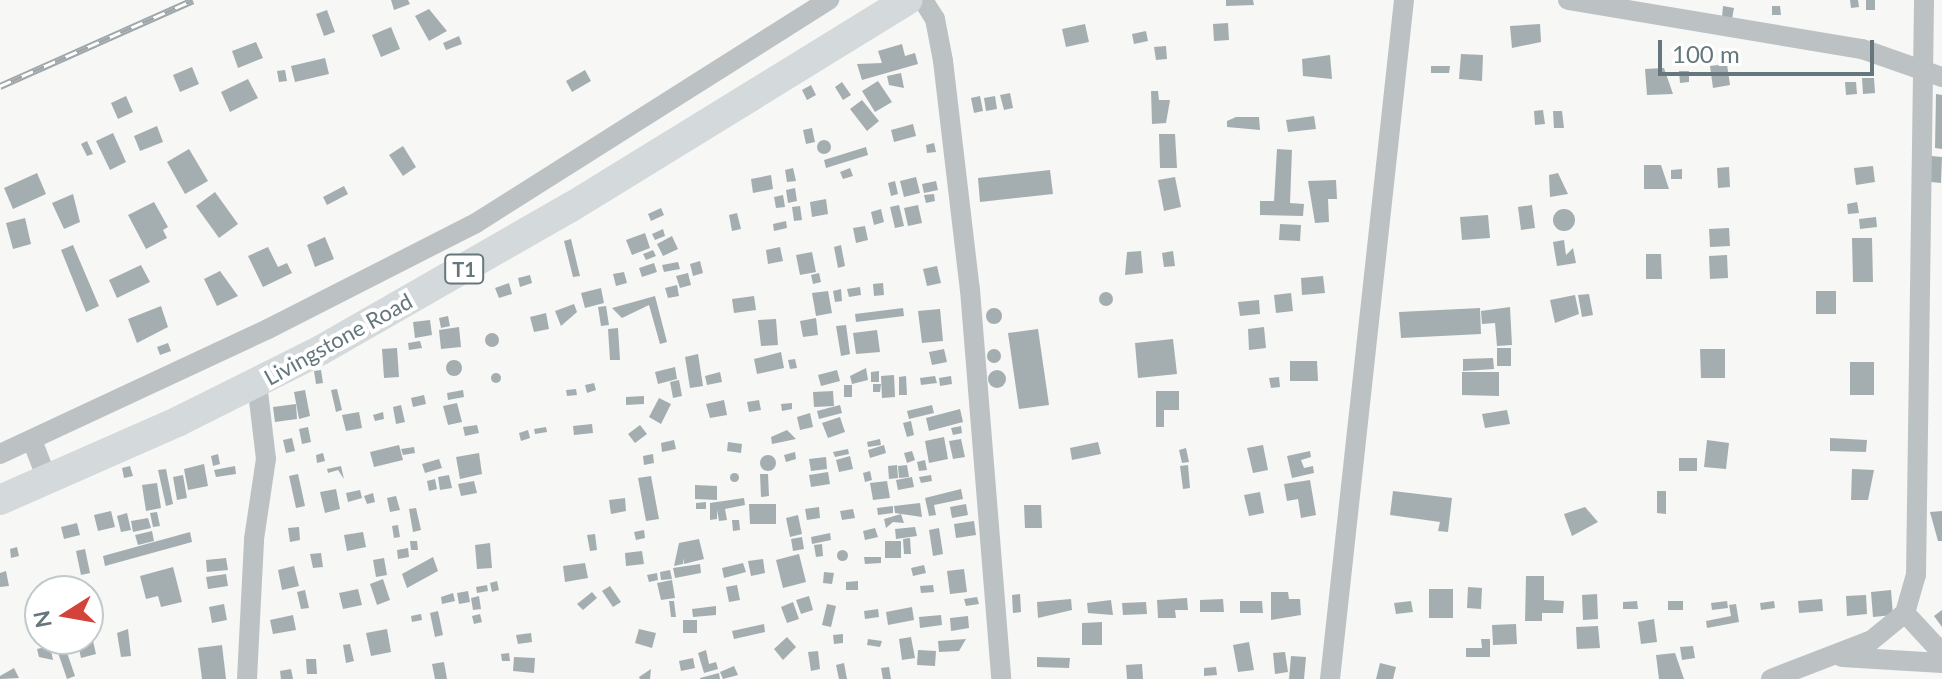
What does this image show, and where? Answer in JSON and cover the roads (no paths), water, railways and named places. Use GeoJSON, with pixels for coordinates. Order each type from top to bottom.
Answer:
{"type":"FeatureCollection","features":[{"type":"Feature","properties":{"kind":"highway","name":"Livingstone Road"},"geometry":{"type":"LineString","coordinates":[[0,500],[257,384],[571,207],[908,0]]}},
{"type":"Feature","properties":{"kind":"street"},"geometry":{"type":"LineString","coordinates":[[0,454],[476,223],[829,0]]}},
{"type":"Feature","properties":{"kind":"street"},"geometry":{"type":"LineString","coordinates":[[923,0],[935,19],[943,61],[970,290],[1001,679]]}},
{"type":"Feature","properties":{"kind":"street"},"geometry":{"type":"LineString","coordinates":[[1330,679],[1404,0]]}},
{"type":"Feature","properties":{"kind":"street"},"geometry":{"type":"LineString","coordinates":[[1568,0],[1862,49],[1934,74]]}},
{"type":"Feature","properties":{"kind":"street"},"geometry":{"type":"LineString","coordinates":[[1771,679],[1834,658],[1872,640],[1905,613],[1916,575],[1934,74],[1924,0]]}},
{"type":"Feature","properties":{"kind":"street"},"geometry":{"type":"LineString","coordinates":[[247,679],[254,539],[266,459],[257,384]]}},
{"type":"Feature","properties":{"kind":"street"},"geometry":{"type":"LineString","coordinates":[[32,440],[47,479]]}},
{"type":"Feature","properties":{"kind":"street"},"geometry":{"type":"LineString","coordinates":[[1905,613],[1942,653]]}},
{"type":"Feature","properties":{"kind":"street"},"geometry":{"type":"LineString","coordinates":[[1834,658],[1942,663]]}},
{"type":"Feature","properties":{"kind":"railway"},"geometry":{"type":"LineString","coordinates":[[0,86],[193,0]]}}]}
